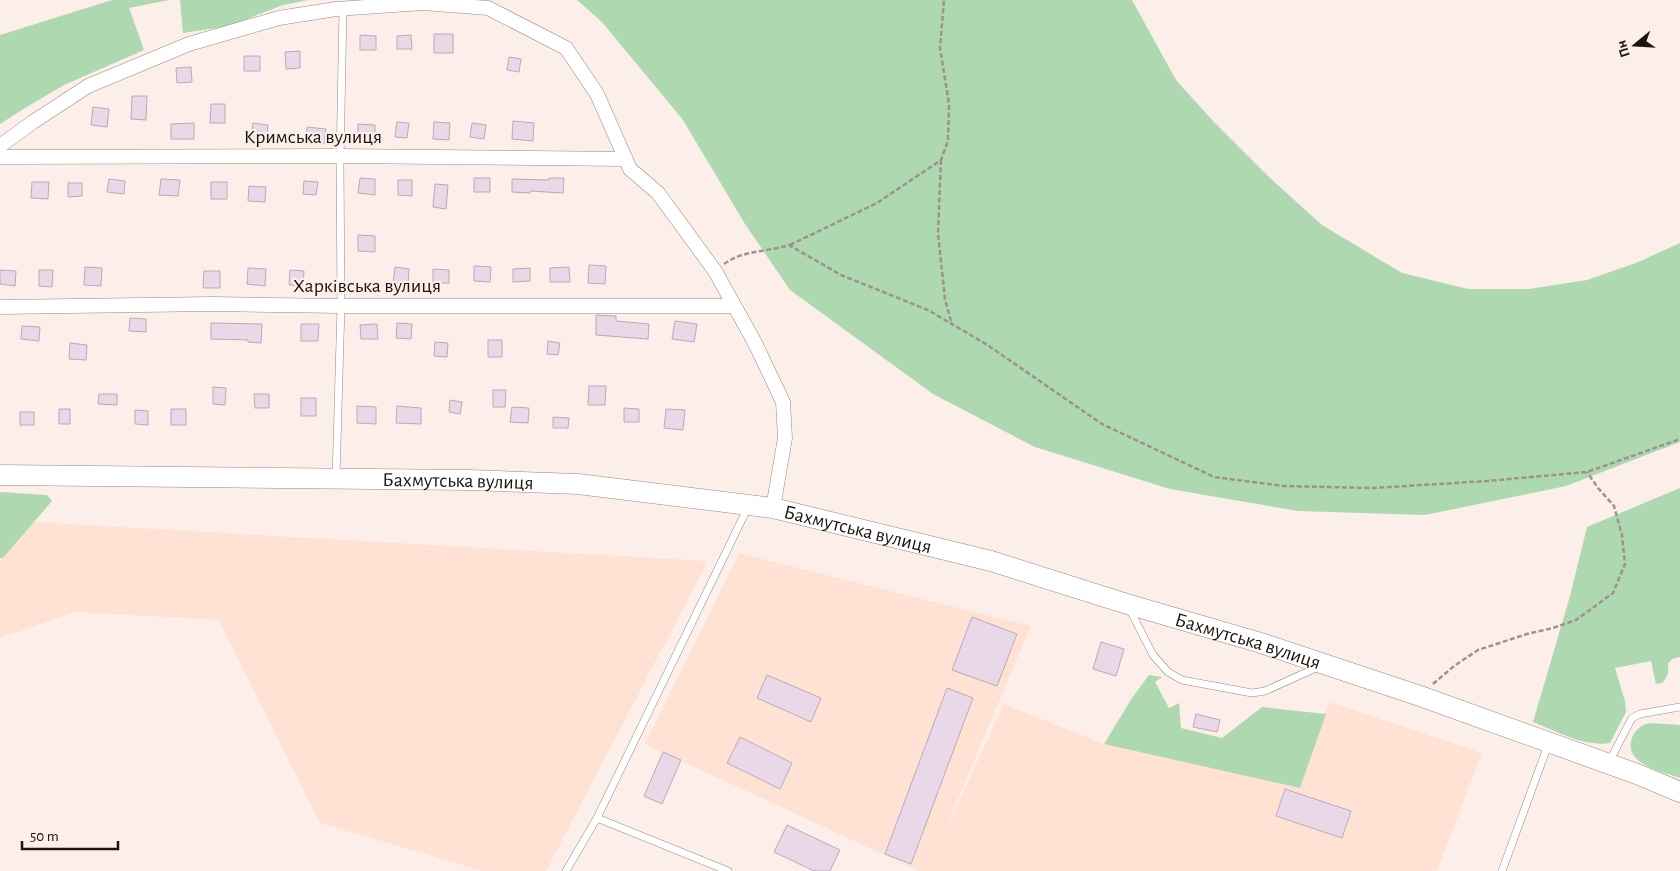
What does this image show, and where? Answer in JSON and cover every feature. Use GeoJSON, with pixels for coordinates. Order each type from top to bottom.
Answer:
{"type":"FeatureCollection","features":[{"type":"Feature","properties":{"kind":"main road","name":"Бахмутська вулиця"},"geometry":{"type":"LineString","coordinates":[[0,475],[470,480],[578,484],[773,508],[991,561],[1126,604],[1261,643],[1420,696],[1680,792]]}},
{"type":"Feature","properties":{"kind":"street"},"geometry":{"type":"LineString","coordinates":[[0,146],[88,86],[189,44],[279,18],[343,9],[423,2],[488,8],[566,48],[596,94],[630,169],[658,193],[715,271],[755,343],[783,402],[785,438],[773,508]]}},
{"type":"Feature","properties":{"kind":"street","name":"Кримська вулиця"},"geometry":{"type":"LineString","coordinates":[[0,157],[340,156],[626,159]]}},
{"type":"Feature","properties":{"kind":"street","name":"Харківська вулиця"},"geometry":{"type":"LineString","coordinates":[[0,307],[213,304],[341,306],[734,306]]}},
{"type":"Feature","properties":{"kind":"lane"},"geometry":{"type":"LineString","coordinates":[[336,479],[341,306],[340,156],[343,9]]}},
{"type":"Feature","properties":{"kind":"lane"},"geometry":{"type":"LineString","coordinates":[[566,871],[597,818],[749,504]]}},
{"type":"Feature","properties":{"kind":"lane"},"geometry":{"type":"LineString","coordinates":[[1126,604],[1153,655],[1168,672],[1182,680],[1252,694],[1265,691],[1325,664]]}},
{"type":"Feature","properties":{"kind":"lane"},"geometry":{"type":"LineString","coordinates":[[1608,764],[1632,718],[1640,714],[1680,707]]}},
{"type":"Feature","properties":{"kind":"lane"},"geometry":{"type":"LineString","coordinates":[[1502,871],[1548,744]]}},
{"type":"Feature","properties":{"kind":"lane"},"geometry":{"type":"LineString","coordinates":[[597,818],[728,871]]}},
{"type":"Feature","properties":{"kind":"path"},"geometry":{"type":"LineString","coordinates":[[944,0],[940,48],[949,104],[948,142],[941,160],[938,234],[945,299],[952,324]]}},
{"type":"Feature","properties":{"kind":"path"},"geometry":{"type":"LineString","coordinates":[[715,271],[741,254],[772,250],[789,245],[877,203],[941,160]]}},
{"type":"Feature","properties":{"kind":"path"},"geometry":{"type":"LineString","coordinates":[[789,245],[841,275],[928,310],[986,344],[1102,424],[1214,477],[1284,486],[1373,488],[1488,481],[1587,472],[1680,439]]}},
{"type":"Feature","properties":{"kind":"path"},"geometry":{"type":"LineString","coordinates":[[1420,696],[1454,666],[1478,650],[1576,620],[1613,593],[1625,564],[1622,535],[1614,506],[1587,472]]}},
{"type":"Feature","properties":{"kind":"shaded area"},"geometry":{"type":"Polygon","coordinates":[[[34,522],[708,561],[546,871],[483,871],[320,823],[219,620],[76,612],[0,638],[0,558],[3,558],[34,522]]]}},
{"type":"Feature","properties":{"kind":"shaded area"},"geometry":{"type":"Polygon","coordinates":[[[739,553],[1031,626],[936,851],[1004,704],[1104,744],[1300,788],[1329,702],[1482,753],[1437,871],[919,871],[645,744],[739,553]]]}},
{"type":"Feature","properties":{"kind":"green space"},"geometry":{"type":"Polygon","coordinates":[[[112,0],[169,0],[129,8],[144,50],[64,85],[0,124],[0,35],[112,0]]]}},
{"type":"Feature","properties":{"kind":"green space"},"geometry":{"type":"Polygon","coordinates":[[[180,0],[308,0],[283,5],[229,26],[183,33],[180,0]]]}},
{"type":"Feature","properties":{"kind":"green space"},"geometry":{"type":"Polygon","coordinates":[[[577,0],[1132,0],[1176,80],[1213,121],[1269,177],[1322,225],[1402,273],[1468,289],[1529,289],[1587,280],[1636,263],[1680,243],[1680,442],[1566,486],[1425,515],[1298,511],[1170,489],[1035,447],[933,394],[790,290],[745,224],[683,120],[602,22],[577,0]]]}},
{"type":"Feature","properties":{"kind":"green space"},"geometry":{"type":"Polygon","coordinates":[[[1680,488],[1680,657],[1672,659],[1668,664],[1668,674],[1662,683],[1656,684],[1651,661],[1615,668],[1625,701],[1626,712],[1610,743],[1590,743],[1561,734],[1533,722],[1570,596],[1587,527],[1680,488]]]}},
{"type":"Feature","properties":{"kind":"green space"},"geometry":{"type":"Polygon","coordinates":[[[0,492],[47,495],[52,501],[3,558],[0,558],[0,492]]]}},
{"type":"Feature","properties":{"kind":"green space"},"geometry":{"type":"Polygon","coordinates":[[[1149,675],[1162,677],[1155,682],[1169,708],[1179,703],[1181,728],[1222,738],[1262,707],[1326,714],[1300,788],[1104,744],[1132,698],[1149,675]]]}},
{"type":"Feature","properties":{"kind":"green space"},"geometry":{"type":"Polygon","coordinates":[[[1649,723],[1680,725],[1680,778],[1646,765],[1633,754],[1631,747],[1633,735],[1643,725],[1649,723]]]}},
{"type":"Feature","properties":{"kind":"building"},"geometry":{"type":"Polygon","coordinates":[[[434,34],[453,34],[453,53],[434,53],[434,34]]]}},
{"type":"Feature","properties":{"kind":"building"},"geometry":{"type":"Polygon","coordinates":[[[360,35],[376,36],[376,50],[360,50],[360,35]]]}},
{"type":"Feature","properties":{"kind":"building"},"geometry":{"type":"Polygon","coordinates":[[[411,35],[412,49],[397,49],[397,36],[411,35]]]}},
{"type":"Feature","properties":{"kind":"building"},"geometry":{"type":"Polygon","coordinates":[[[300,51],[300,68],[286,69],[285,52],[300,51]]]}},
{"type":"Feature","properties":{"kind":"building"},"geometry":{"type":"Polygon","coordinates":[[[244,56],[260,56],[260,71],[244,71],[244,56]]]}},
{"type":"Feature","properties":{"kind":"building"},"geometry":{"type":"Polygon","coordinates":[[[509,57],[521,59],[519,72],[507,70],[509,57]]]}},
{"type":"Feature","properties":{"kind":"building"},"geometry":{"type":"Polygon","coordinates":[[[191,67],[192,82],[177,83],[176,68],[191,67]]]}},
{"type":"Feature","properties":{"kind":"building"},"geometry":{"type":"Polygon","coordinates":[[[132,96],[147,96],[146,120],[131,119],[132,96]]]}},
{"type":"Feature","properties":{"kind":"building"},"geometry":{"type":"Polygon","coordinates":[[[211,104],[225,104],[225,123],[210,123],[211,104]]]}},
{"type":"Feature","properties":{"kind":"building"},"geometry":{"type":"Polygon","coordinates":[[[93,107],[109,109],[107,127],[91,125],[93,107]]]}},
{"type":"Feature","properties":{"kind":"building"},"geometry":{"type":"Polygon","coordinates":[[[513,121],[534,123],[533,141],[512,139],[513,121]]]}},
{"type":"Feature","properties":{"kind":"building"},"geometry":{"type":"Polygon","coordinates":[[[397,122],[409,123],[407,138],[395,137],[397,122]]]}},
{"type":"Feature","properties":{"kind":"building"},"geometry":{"type":"Polygon","coordinates":[[[434,122],[450,123],[449,140],[433,139],[434,122]]]}},
{"type":"Feature","properties":{"kind":"building"},"geometry":{"type":"Polygon","coordinates":[[[194,123],[194,139],[171,139],[171,124],[194,123]]]}},
{"type":"Feature","properties":{"kind":"building"},"geometry":{"type":"Polygon","coordinates":[[[253,123],[268,125],[267,142],[251,140],[253,123]]]}},
{"type":"Feature","properties":{"kind":"building"},"geometry":{"type":"Polygon","coordinates":[[[472,123],[486,125],[484,139],[470,137],[472,123]]]}},
{"type":"Feature","properties":{"kind":"building"},"geometry":{"type":"Polygon","coordinates":[[[358,124],[375,125],[375,140],[358,139],[358,124]]]}},
{"type":"Feature","properties":{"kind":"building"},"geometry":{"type":"Polygon","coordinates":[[[307,127],[326,129],[324,144],[306,143],[307,127]]]}},
{"type":"Feature","properties":{"kind":"building"},"geometry":{"type":"Polygon","coordinates":[[[360,178],[375,179],[375,195],[358,193],[360,178]]]}},
{"type":"Feature","properties":{"kind":"building"},"geometry":{"type":"Polygon","coordinates":[[[474,178],[490,178],[490,192],[474,192],[474,178]]]}},
{"type":"Feature","properties":{"kind":"building"},"geometry":{"type":"Polygon","coordinates":[[[549,178],[564,178],[563,193],[512,192],[512,179],[549,180],[549,178]]]}},
{"type":"Feature","properties":{"kind":"building"},"geometry":{"type":"Polygon","coordinates":[[[109,179],[125,181],[124,194],[107,192],[109,179]]]}},
{"type":"Feature","properties":{"kind":"building"},"geometry":{"type":"Polygon","coordinates":[[[161,179],[180,180],[178,196],[159,195],[161,179]]]}},
{"type":"Feature","properties":{"kind":"building"},"geometry":{"type":"Polygon","coordinates":[[[398,180],[412,180],[412,196],[398,195],[398,180]]]}},
{"type":"Feature","properties":{"kind":"building"},"geometry":{"type":"Polygon","coordinates":[[[304,181],[318,182],[316,195],[303,194],[304,181]]]}},
{"type":"Feature","properties":{"kind":"building"},"geometry":{"type":"Polygon","coordinates":[[[32,182],[49,182],[48,199],[31,198],[32,182]]]}},
{"type":"Feature","properties":{"kind":"building"},"geometry":{"type":"Polygon","coordinates":[[[211,182],[227,182],[227,199],[211,199],[211,182]]]}},
{"type":"Feature","properties":{"kind":"building"},"geometry":{"type":"Polygon","coordinates":[[[68,183],[82,183],[82,196],[68,197],[68,183]]]}},
{"type":"Feature","properties":{"kind":"building"},"geometry":{"type":"Polygon","coordinates":[[[435,184],[448,185],[446,209],[433,207],[435,184]]]}},
{"type":"Feature","properties":{"kind":"building"},"geometry":{"type":"Polygon","coordinates":[[[249,186],[266,187],[265,202],[248,201],[249,186]]]}},
{"type":"Feature","properties":{"kind":"building"},"geometry":{"type":"Polygon","coordinates":[[[358,235],[375,236],[375,252],[358,251],[358,235]]]}},
{"type":"Feature","properties":{"kind":"building"},"geometry":{"type":"Polygon","coordinates":[[[589,265],[606,266],[605,284],[588,283],[589,265]]]}},
{"type":"Feature","properties":{"kind":"building"},"geometry":{"type":"Polygon","coordinates":[[[474,266],[491,267],[490,282],[474,281],[474,266]]]}},
{"type":"Feature","properties":{"kind":"building"},"geometry":{"type":"Polygon","coordinates":[[[85,267],[102,268],[101,286],[84,285],[85,267]]]}},
{"type":"Feature","properties":{"kind":"building"},"geometry":{"type":"Polygon","coordinates":[[[395,267],[409,269],[408,284],[393,283],[395,267]]]}},
{"type":"Feature","properties":{"kind":"building"},"geometry":{"type":"Polygon","coordinates":[[[569,267],[570,282],[550,282],[550,268],[569,267]]]}},
{"type":"Feature","properties":{"kind":"building"},"geometry":{"type":"Polygon","coordinates":[[[248,268],[266,269],[265,286],[247,284],[248,268]]]}},
{"type":"Feature","properties":{"kind":"building"},"geometry":{"type":"Polygon","coordinates":[[[530,268],[530,281],[513,282],[513,269],[530,268]]]}},
{"type":"Feature","properties":{"kind":"building"},"geometry":{"type":"Polygon","coordinates":[[[433,269],[449,270],[449,283],[433,283],[433,269]]]}},
{"type":"Feature","properties":{"kind":"building"},"geometry":{"type":"Polygon","coordinates":[[[0,270],[16,271],[15,286],[0,284],[0,270]]]}},
{"type":"Feature","properties":{"kind":"building"},"geometry":{"type":"Polygon","coordinates":[[[39,270],[53,270],[52,287],[39,286],[39,270]]]}},
{"type":"Feature","properties":{"kind":"building"},"geometry":{"type":"Polygon","coordinates":[[[290,270],[304,271],[303,286],[289,285],[290,270]]]}},
{"type":"Feature","properties":{"kind":"building"},"geometry":{"type":"Polygon","coordinates":[[[204,271],[220,271],[220,288],[203,288],[204,271]]]}},
{"type":"Feature","properties":{"kind":"building"},"geometry":{"type":"Polygon","coordinates":[[[596,315],[616,316],[616,321],[649,324],[648,339],[596,335],[596,315]]]}},
{"type":"Feature","properties":{"kind":"building"},"geometry":{"type":"Polygon","coordinates":[[[130,318],[146,319],[146,332],[129,331],[130,318]]]}},
{"type":"Feature","properties":{"kind":"building"},"geometry":{"type":"Polygon","coordinates":[[[675,321],[697,324],[694,342],[672,339],[675,321]]]}},
{"type":"Feature","properties":{"kind":"building"},"geometry":{"type":"Polygon","coordinates":[[[211,323],[262,324],[261,343],[248,342],[248,340],[211,339],[211,323]]]}},
{"type":"Feature","properties":{"kind":"building"},"geometry":{"type":"Polygon","coordinates":[[[397,323],[412,324],[411,339],[396,338],[397,323]]]}},
{"type":"Feature","properties":{"kind":"building"},"geometry":{"type":"Polygon","coordinates":[[[301,324],[319,324],[318,341],[301,341],[301,324]]]}},
{"type":"Feature","properties":{"kind":"building"},"geometry":{"type":"Polygon","coordinates":[[[377,324],[378,339],[361,339],[360,325],[377,324]]]}},
{"type":"Feature","properties":{"kind":"building"},"geometry":{"type":"Polygon","coordinates":[[[22,326],[40,327],[39,341],[21,339],[22,326]]]}},
{"type":"Feature","properties":{"kind":"building"},"geometry":{"type":"Polygon","coordinates":[[[488,340],[502,340],[502,357],[488,357],[488,340]]]}},
{"type":"Feature","properties":{"kind":"building"},"geometry":{"type":"Polygon","coordinates":[[[548,341],[560,343],[558,355],[547,354],[548,341]]]}},
{"type":"Feature","properties":{"kind":"building"},"geometry":{"type":"Polygon","coordinates":[[[435,342],[448,343],[447,357],[434,356],[435,342]]]}},
{"type":"Feature","properties":{"kind":"building"},"geometry":{"type":"Polygon","coordinates":[[[70,343],[87,345],[86,360],[69,359],[70,343]]]}},
{"type":"Feature","properties":{"kind":"building"},"geometry":{"type":"Polygon","coordinates":[[[589,386],[606,386],[605,405],[588,405],[589,386]]]}},
{"type":"Feature","properties":{"kind":"building"},"geometry":{"type":"Polygon","coordinates":[[[213,387],[226,388],[225,405],[213,404],[213,387]]]}},
{"type":"Feature","properties":{"kind":"building"},"geometry":{"type":"Polygon","coordinates":[[[493,390],[506,390],[505,407],[493,407],[493,390]]]}},
{"type":"Feature","properties":{"kind":"building"},"geometry":{"type":"Polygon","coordinates":[[[99,394],[117,394],[117,405],[98,404],[99,394]]]}},
{"type":"Feature","properties":{"kind":"building"},"geometry":{"type":"Polygon","coordinates":[[[254,394],[269,394],[269,408],[255,408],[254,394]]]}},
{"type":"Feature","properties":{"kind":"building"},"geometry":{"type":"Polygon","coordinates":[[[301,398],[316,398],[316,416],[301,416],[301,398]]]}},
{"type":"Feature","properties":{"kind":"building"},"geometry":{"type":"Polygon","coordinates":[[[450,400],[462,402],[460,414],[449,412],[450,400]]]}},
{"type":"Feature","properties":{"kind":"building"},"geometry":{"type":"Polygon","coordinates":[[[357,406],[376,407],[376,424],[357,423],[357,406]]]}},
{"type":"Feature","properties":{"kind":"building"},"geometry":{"type":"Polygon","coordinates":[[[397,406],[421,408],[421,424],[396,423],[397,406]]]}},
{"type":"Feature","properties":{"kind":"building"},"geometry":{"type":"Polygon","coordinates":[[[512,407],[529,408],[528,423],[510,422],[512,407]]]}},
{"type":"Feature","properties":{"kind":"building"},"geometry":{"type":"Polygon","coordinates":[[[624,408],[639,409],[639,422],[624,422],[624,408]]]}},
{"type":"Feature","properties":{"kind":"building"},"geometry":{"type":"Polygon","coordinates":[[[59,409],[70,409],[70,424],[59,424],[59,409]]]}},
{"type":"Feature","properties":{"kind":"building"},"geometry":{"type":"Polygon","coordinates":[[[171,409],[186,409],[186,425],[171,425],[171,409]]]}},
{"type":"Feature","properties":{"kind":"building"},"geometry":{"type":"Polygon","coordinates":[[[666,409],[685,410],[683,430],[664,428],[666,409]]]}},
{"type":"Feature","properties":{"kind":"building"},"geometry":{"type":"Polygon","coordinates":[[[135,410],[148,411],[148,425],[135,424],[135,410]]]}},
{"type":"Feature","properties":{"kind":"building"},"geometry":{"type":"Polygon","coordinates":[[[20,412],[34,412],[34,425],[20,425],[20,412]]]}},
{"type":"Feature","properties":{"kind":"building"},"geometry":{"type":"Polygon","coordinates":[[[553,417],[569,418],[568,428],[553,428],[553,417]]]}},
{"type":"Feature","properties":{"kind":"building"},"geometry":{"type":"Polygon","coordinates":[[[972,617],[1017,634],[997,686],[952,670],[972,617]]]}},
{"type":"Feature","properties":{"kind":"building"},"geometry":{"type":"Polygon","coordinates":[[[1101,642],[1124,649],[1116,676],[1093,669],[1101,642]]]}},
{"type":"Feature","properties":{"kind":"building"},"geometry":{"type":"Polygon","coordinates":[[[767,675],[821,698],[811,722],[757,698],[767,675]]]}},
{"type":"Feature","properties":{"kind":"building"},"geometry":{"type":"Polygon","coordinates":[[[947,688],[973,698],[911,864],[885,854],[947,688]]]}},
{"type":"Feature","properties":{"kind":"building"},"geometry":{"type":"Polygon","coordinates":[[[1196,714],[1220,720],[1217,732],[1193,727],[1196,714]]]}},
{"type":"Feature","properties":{"kind":"building"},"geometry":{"type":"Polygon","coordinates":[[[740,737],[792,763],[780,789],[727,763],[740,737]]]}},
{"type":"Feature","properties":{"kind":"building"},"geometry":{"type":"Polygon","coordinates":[[[663,752],[681,760],[662,804],[644,796],[663,752]]]}},
{"type":"Feature","properties":{"kind":"building"},"geometry":{"type":"Polygon","coordinates":[[[1285,789],[1351,811],[1342,838],[1276,816],[1285,789]]]}},
{"type":"Feature","properties":{"kind":"building"},"geometry":{"type":"Polygon","coordinates":[[[787,825],[840,850],[830,871],[814,871],[774,852],[787,825]]]}}]}
